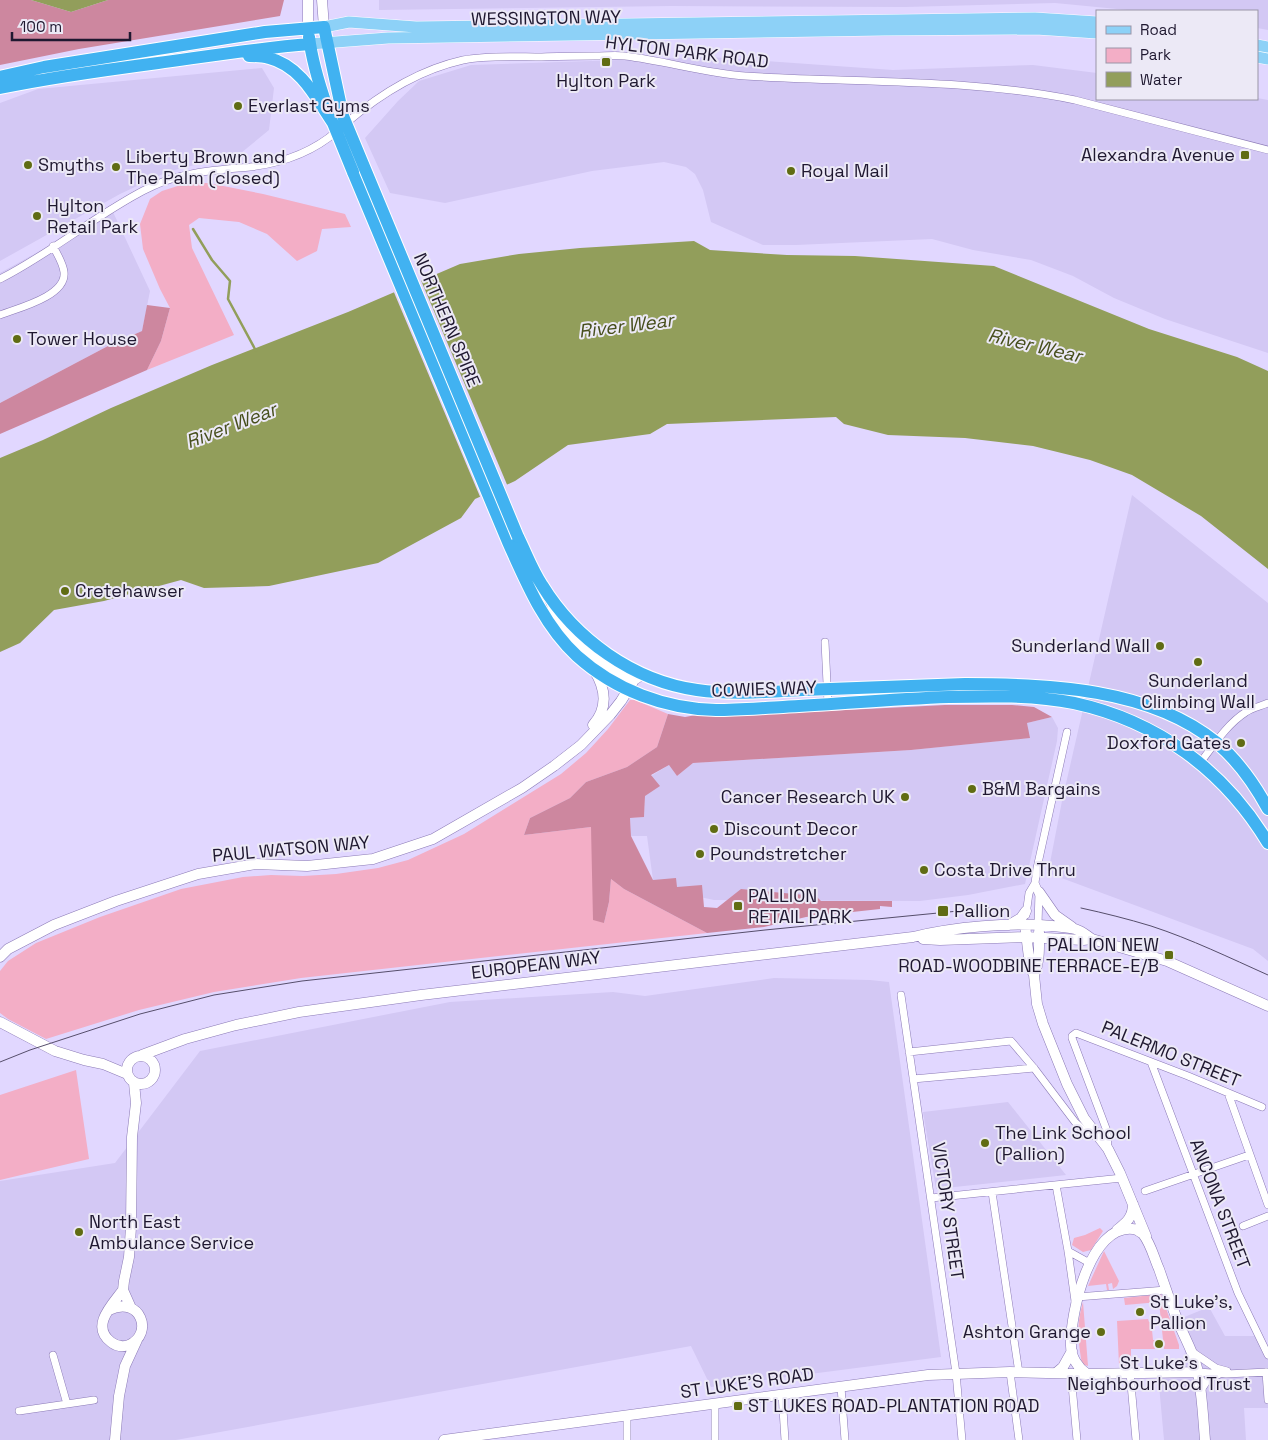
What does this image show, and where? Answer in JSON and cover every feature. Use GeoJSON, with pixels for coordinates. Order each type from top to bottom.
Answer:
{"type":"FeatureCollection","features":[{"type":"Feature","properties":{"kind":"highway","name":"WESSINGTON WAY"},"geometry":{"type":"LineString","coordinates":[[0,77],[44,67],[265,32],[324,27]]}},
{"type":"Feature","properties":{"kind":"highway"},"geometry":{"type":"LineString","coordinates":[[324,27],[338,120]]}},
{"type":"Feature","properties":{"kind":"highway"},"geometry":{"type":"LineString","coordinates":[[308,28],[317,76],[338,120]]}},
{"type":"Feature","properties":{"kind":"highway","name":"WESSINGTON WAY"},"geometry":{"type":"LineString","coordinates":[[0,88],[40,80],[310,44]]}},
{"type":"Feature","properties":{"kind":"highway"},"geometry":{"type":"LineString","coordinates":[[224,54],[277,60],[291,68],[338,120]]}},
{"type":"Feature","properties":{"kind":"highway","name":"NORTHERN SPIRE"},"geometry":{"type":"LineString","coordinates":[[338,120],[513,540]]}},
{"type":"Feature","properties":{"kind":"highway","name":"COWIES WAY"},"geometry":{"type":"LineString","coordinates":[[513,540],[549,596],[581,633],[614,658],[643,674],[669,685],[698,690],[745,693],[1001,684],[1074,690],[1134,701],[1160,710],[1216,742],[1242,770],[1268,809]]}},
{"type":"Feature","properties":{"kind":"highway","name":"COWIES WAY"},"geometry":{"type":"LineString","coordinates":[[513,540],[529,586],[551,626],[578,657],[607,678],[628,690],[662,702],[717,710],[903,699],[1012,696],[1063,701],[1098,710],[1140,725],[1178,747],[1200,763],[1228,789],[1244,807],[1268,842]]}},
{"type":"Feature","properties":{"kind":"main road","name":"WESSINGTON WAY"},"geometry":{"type":"LineString","coordinates":[[324,27],[349,22],[416,26],[1036,18],[1096,22]]}},
{"type":"Feature","properties":{"kind":"main road","name":"WESSINGTON WAY"},"geometry":{"type":"LineString","coordinates":[[310,44],[388,38],[864,30],[1036,29],[1096,33]]}},
{"type":"Feature","properties":{"kind":"street"},"geometry":{"type":"LineString","coordinates":[[308,0],[308,28]]}},
{"type":"Feature","properties":{"kind":"street"},"geometry":{"type":"LineString","coordinates":[[322,0],[324,27]]}},
{"type":"Feature","properties":{"kind":"street","name":"HYLTON PARK ROAD"},"geometry":{"type":"LineString","coordinates":[[0,279],[126,200],[162,181],[183,175],[229,168],[252,167],[291,158],[325,141],[376,100],[410,78],[465,59],[623,56],[703,71],[744,76],[902,81],[1046,94],[1268,150]]}},
{"type":"Feature","properties":{"kind":"street"},"geometry":{"type":"LineString","coordinates":[[0,315],[43,299],[54,293],[60,286],[64,278],[64,271],[53,246]]}},
{"type":"Feature","properties":{"kind":"street"},"geometry":{"type":"LineString","coordinates":[[549,596],[557,619],[589,653],[626,678],[628,690]]}},
{"type":"Feature","properties":{"kind":"street"},"geometry":{"type":"LineString","coordinates":[[825,642],[828,704]]}},
{"type":"Feature","properties":{"kind":"street","name":"PAUL WATSON WAY"},"geometry":{"type":"LineString","coordinates":[[574,750],[603,711],[604,697],[600,681],[593,668]]}},
{"type":"Feature","properties":{"kind":"street","name":"PAUL WATSON WAY"},"geometry":{"type":"LineString","coordinates":[[0,957],[8,949],[54,925],[116,901],[198,874],[256,864],[307,866],[373,859],[433,839],[522,788],[554,766],[574,750],[610,715],[634,680],[643,674]]}},
{"type":"Feature","properties":{"kind":"street"},"geometry":{"type":"LineString","coordinates":[[1200,763],[1216,742],[1241,716],[1268,703]]}},
{"type":"Feature","properties":{"kind":"street"},"geometry":{"type":"LineString","coordinates":[[1034,975],[1038,967],[1039,958],[1037,868],[1067,732]]}},
{"type":"Feature","properties":{"kind":"street"},"geometry":{"type":"LineString","coordinates":[[1037,887],[1029,893],[1025,925],[1030,966],[1034,975],[1037,1004],[1043,1024],[1067,1084],[1084,1118],[1108,1149],[1133,1202],[1198,1372],[1205,1440]]}},
{"type":"Feature","properties":{"kind":"street"},"geometry":{"type":"LineString","coordinates":[[1037,887],[1055,915],[1074,928],[1084,932],[1092,939],[1167,961],[1268,1006]]}},
{"type":"Feature","properties":{"kind":"street"},"geometry":{"type":"LineString","coordinates":[[1008,925],[1021,918],[1026,911]]}},
{"type":"Feature","properties":{"kind":"street","name":"EUROPEAN WAY"},"geometry":{"type":"LineString","coordinates":[[142,1056],[185,1039],[236,1025],[299,1012],[421,995],[914,937],[936,932],[1008,925],[1074,928]]}},
{"type":"Feature","properties":{"kind":"street","name":"EUROPEAN WAY"},"geometry":{"type":"LineString","coordinates":[[914,937],[940,940],[1026,936],[1092,939]]}},
{"type":"Feature","properties":{"kind":"street","name":"VICTORY STREET"},"geometry":{"type":"LineString","coordinates":[[901,995],[956,1373],[962,1440]]}},
{"type":"Feature","properties":{"kind":"street"},"geometry":{"type":"LineString","coordinates":[[0,1022],[55,1051],[84,1060],[128,1068]]}},
{"type":"Feature","properties":{"kind":"street","name":"PALERMO STREET"},"geometry":{"type":"LineString","coordinates":[[1108,1149],[1107,1131],[1072,1038],[1074,1034],[1080,1033],[1262,1107]]}},
{"type":"Feature","properties":{"kind":"street"},"geometry":{"type":"LineString","coordinates":[[909,1052],[1011,1041],[1075,1122],[1089,1135],[1097,1136]]}},
{"type":"Feature","properties":{"kind":"street"},"geometry":{"type":"LineString","coordinates":[[155,1069],[150,1059],[142,1056],[134,1057],[128,1068],[130,1080],[139,1083],[151,1080],[154,1076],[158,1060],[166,1047]]}},
{"type":"Feature","properties":{"kind":"street","name":"ANCONA STREET"},"geometry":{"type":"LineString","coordinates":[[1151,1062],[1238,1293],[1268,1355]]}},
{"type":"Feature","properties":{"kind":"street"},"geometry":{"type":"LineString","coordinates":[[913,1079],[1034,1068]]}},
{"type":"Feature","properties":{"kind":"street"},"geometry":{"type":"LineString","coordinates":[[131,1308],[124,1290],[124,1280],[129,1257],[132,1137],[139,1083]]}},
{"type":"Feature","properties":{"kind":"street"},"geometry":{"type":"LineString","coordinates":[[1228,1092],[1268,1205]]}},
{"type":"Feature","properties":{"kind":"street"},"geometry":{"type":"LineString","coordinates":[[1145,1191],[1249,1155]]}},
{"type":"Feature","properties":{"kind":"street"},"geometry":{"type":"LineString","coordinates":[[931,1198],[1122,1178]]}},
{"type":"Feature","properties":{"kind":"street"},"geometry":{"type":"LineString","coordinates":[[1056,1185],[1076,1300]]}},
{"type":"Feature","properties":{"kind":"street"},"geometry":{"type":"LineString","coordinates":[[992,1192],[1015,1372],[1019,1440]]}},
{"type":"Feature","properties":{"kind":"street"},"geometry":{"type":"LineString","coordinates":[[1087,1374],[1079,1368],[1071,1347],[1076,1300],[1091,1261],[1109,1236],[1130,1219],[1133,1202]]}},
{"type":"Feature","properties":{"kind":"street"},"geometry":{"type":"LineString","coordinates":[[1243,1226],[1268,1216]]}},
{"type":"Feature","properties":{"kind":"street"},"geometry":{"type":"LineString","coordinates":[[1109,1236],[1125,1229],[1135,1229],[1142,1234],[1152,1251]]}},
{"type":"Feature","properties":{"kind":"street"},"geometry":{"type":"LineString","coordinates":[[1068,1251],[1091,1261]]}},
{"type":"Feature","properties":{"kind":"street"},"geometry":{"type":"LineString","coordinates":[[124,1290],[105,1314],[102,1322],[102,1332],[105,1338],[113,1344],[125,1366]]}},
{"type":"Feature","properties":{"kind":"street"},"geometry":{"type":"LineString","coordinates":[[1076,1300],[1166,1290]]}},
{"type":"Feature","properties":{"kind":"street"},"geometry":{"type":"LineString","coordinates":[[109,1310],[118,1306],[128,1306],[136,1311],[141,1319],[142,1326],[141,1333],[125,1366],[119,1396],[115,1440]]}},
{"type":"Feature","properties":{"kind":"street"},"geometry":{"type":"LineString","coordinates":[[113,1344],[125,1346],[137,1340]]}},
{"type":"Feature","properties":{"kind":"street"},"geometry":{"type":"LineString","coordinates":[[1056,1373],[1063,1367],[1072,1351]]}},
{"type":"Feature","properties":{"kind":"street"},"geometry":{"type":"LineString","coordinates":[[1172,1373],[1188,1365],[1191,1351]]}},
{"type":"Feature","properties":{"kind":"street"},"geometry":{"type":"LineString","coordinates":[[1191,1351],[1216,1368],[1237,1373]]}},
{"type":"Feature","properties":{"kind":"street"},"geometry":{"type":"LineString","coordinates":[[53,1354],[67,1404]]}},
{"type":"Feature","properties":{"kind":"street","name":"ST LUKE'S ROAD"},"geometry":{"type":"LineString","coordinates":[[444,1440],[928,1375],[1015,1372],[1087,1374],[1198,1372]]}},
{"type":"Feature","properties":{"kind":"street"},"geometry":{"type":"LineString","coordinates":[[1198,1372],[1221,1374],[1267,1372],[1268,1400]]}},
{"type":"Feature","properties":{"kind":"street"},"geometry":{"type":"LineString","coordinates":[[1130,1373],[1136,1440]]}},
{"type":"Feature","properties":{"kind":"street"},"geometry":{"type":"LineString","coordinates":[[1172,1373],[1190,1378],[1195,1382],[1200,1392]]}},
{"type":"Feature","properties":{"kind":"street"},"geometry":{"type":"LineString","coordinates":[[1071,1374],[1078,1440]]}},
{"type":"Feature","properties":{"kind":"street"},"geometry":{"type":"LineString","coordinates":[[1200,1392],[1209,1378],[1221,1374]]}},
{"type":"Feature","properties":{"kind":"street"},"geometry":{"type":"LineString","coordinates":[[841,1387],[845,1440]]}},
{"type":"Feature","properties":{"kind":"street"},"geometry":{"type":"LineString","coordinates":[[782,1394],[785,1440]]}},
{"type":"Feature","properties":{"kind":"street"},"geometry":{"type":"LineString","coordinates":[[19,1411],[94,1400]]}},
{"type":"Feature","properties":{"kind":"street"},"geometry":{"type":"LineString","coordinates":[[715,1404],[715,1440]]}},
{"type":"Feature","properties":{"kind":"street"},"geometry":{"type":"LineString","coordinates":[[626,1440],[627,1415]]}},
{"type":"Feature","properties":{"kind":"shaded area"},"geometry":{"type":"Polygon","coordinates":[[[0,0],[31,0],[71,12],[108,0],[284,0],[280,16],[79,49],[0,65],[0,0]]]}},
{"type":"Feature","properties":{"kind":"shaded area"},"geometry":{"type":"Polygon","coordinates":[[[379,0],[1268,0],[1268,30],[1258,28],[1258,10],[1128,10],[1055,3],[905,7],[671,6],[379,10],[379,0]]]}},
{"type":"Feature","properties":{"kind":"shaded area"},"geometry":{"type":"Polygon","coordinates":[[[710,57],[893,70],[1033,65],[1096,73],[1096,100],[1258,100],[1258,98],[1268,100],[1268,353],[1165,319],[1114,298],[1073,276],[1031,260],[973,250],[932,239],[763,245],[711,222],[703,190],[695,174],[686,167],[664,162],[592,171],[445,203],[390,193],[365,138],[419,81],[471,65],[710,57]]]}},
{"type":"Feature","properties":{"kind":"shaded area"},"geometry":{"type":"Polygon","coordinates":[[[262,68],[274,88],[269,130],[241,153],[167,172],[120,194],[0,261],[0,103],[38,89],[262,68]]]}},
{"type":"Feature","properties":{"kind":"shaded area"},"geometry":{"type":"Polygon","coordinates":[[[113,212],[150,291],[142,331],[108,346],[0,403],[0,273],[113,212]]]}},
{"type":"Feature","properties":{"kind":"shaded area"},"geometry":{"type":"Polygon","coordinates":[[[147,305],[170,308],[161,341],[147,370],[0,434],[0,403],[108,346],[142,331],[147,305]]]}},
{"type":"Feature","properties":{"kind":"shaded area"},"geometry":{"type":"Polygon","coordinates":[[[1132,495],[1268,603],[1268,961],[1253,949],[1048,873],[1062,801],[1132,495]]]}},
{"type":"Feature","properties":{"kind":"shaded area"},"geometry":{"type":"Polygon","coordinates":[[[945,705],[1012,705],[1034,707],[1052,717],[1027,723],[1030,738],[911,750],[693,763],[677,776],[669,765],[651,775],[660,786],[645,796],[644,817],[630,818],[631,836],[653,880],[676,878],[677,887],[702,885],[704,907],[717,908],[741,889],[816,896],[821,901],[892,901],[892,907],[880,906],[880,909],[806,917],[764,927],[707,933],[624,889],[611,879],[609,902],[604,923],[593,920],[591,827],[524,835],[530,818],[570,798],[586,782],[627,767],[657,747],[668,714],[685,717],[696,715],[726,716],[945,705]]]}},
{"type":"Feature","properties":{"kind":"shaded area","name":"PALLION RETAIL PARK"},"geometry":{"type":"Polygon","coordinates":[[[1052,717],[1058,728],[1057,741],[1025,884],[968,895],[920,901],[714,900],[677,892],[653,880],[647,836],[631,836],[630,818],[644,817],[645,796],[651,776],[669,765],[677,776],[693,763],[911,750],[1029,738],[1027,723],[1052,717]]]}},
{"type":"Feature","properties":{"kind":"shaded area"},"geometry":{"type":"Polygon","coordinates":[[[774,978],[889,982],[941,1357],[711,1387],[691,1346],[176,1440],[0,1440],[0,1181],[115,1163],[200,1051],[450,1002],[613,992],[645,996],[774,978]]]}},
{"type":"Feature","properties":{"kind":"shaded area","name":"The Link School (Pallion)"},"geometry":{"type":"Polygon","coordinates":[[[1008,1102],[1066,1175],[936,1189],[923,1112],[1008,1102]]]}},
{"type":"Feature","properties":{"kind":"shaded area"},"geometry":{"type":"Polygon","coordinates":[[[1209,1307],[1225,1336],[1259,1336],[1268,1355],[1268,1408],[1244,1408],[1246,1440],[1164,1440],[1158,1374],[1176,1368],[1183,1358],[1188,1344],[1177,1320],[1209,1307]]]}},
{"type":"Feature","properties":{"kind":"green space"},"geometry":{"type":"Polygon","coordinates":[[[187,183],[208,183],[345,214],[351,227],[322,229],[317,251],[297,261],[267,234],[239,222],[199,218],[189,225],[192,248],[234,335],[147,370],[161,341],[170,308],[143,249],[140,224],[150,199],[162,191],[187,183]]]}},
{"type":"Feature","properties":{"kind":"green space"},"geometry":{"type":"Polygon","coordinates":[[[630,700],[635,700],[668,714],[657,747],[627,767],[586,782],[570,798],[530,818],[524,835],[591,827],[604,923],[609,902],[611,879],[624,889],[707,933],[301,978],[214,992],[139,1010],[46,1039],[0,1013],[0,971],[8,961],[36,943],[100,917],[181,889],[243,877],[336,874],[378,868],[408,860],[464,834],[561,774],[586,753],[608,729],[630,700]]]}},
{"type":"Feature","properties":{"kind":"green space"},"geometry":{"type":"Polygon","coordinates":[[[76,1070],[89,1159],[0,1180],[0,1095],[76,1070]]]}},
{"type":"Feature","properties":{"kind":"green space"},"geometry":{"type":"Polygon","coordinates":[[[1100,1228],[1103,1231],[1091,1250],[1083,1252],[1072,1245],[1074,1238],[1100,1228]]]}},
{"type":"Feature","properties":{"kind":"green space"},"geometry":{"type":"Polygon","coordinates":[[[1104,1251],[1119,1281],[1113,1289],[1112,1283],[1108,1284],[1109,1290],[1107,1290],[1106,1284],[1088,1286],[1104,1251]]]}},
{"type":"Feature","properties":{"kind":"green space"},"geometry":{"type":"Polygon","coordinates":[[[1161,1294],[1179,1349],[1164,1349],[1159,1302],[1125,1305],[1124,1298],[1161,1294]]]}},
{"type":"Feature","properties":{"kind":"green space"},"geometry":{"type":"Polygon","coordinates":[[[1083,1302],[1088,1366],[1082,1364],[1079,1340],[1079,1318],[1083,1302]]]}},
{"type":"Feature","properties":{"kind":"green space"},"geometry":{"type":"Polygon","coordinates":[[[1148,1319],[1149,1322],[1153,1322],[1154,1330],[1152,1330],[1155,1349],[1131,1349],[1131,1358],[1137,1358],[1136,1366],[1119,1365],[1117,1321],[1148,1319]]]}},
{"type":"Feature","properties":{"kind":"water"},"geometry":{"type":"Polygon","coordinates":[[[31,0],[108,0],[71,12],[31,0]]]}},
{"type":"Feature","properties":{"kind":"water","name":"River Wear"},"geometry":{"type":"Polygon","coordinates":[[[694,241],[710,250],[787,255],[855,256],[994,266],[1149,329],[1237,357],[1268,371],[1268,569],[1201,516],[1132,475],[1090,460],[1033,446],[965,438],[888,435],[844,424],[836,417],[667,424],[650,434],[568,445],[515,481],[475,499],[461,518],[378,563],[269,586],[204,588],[181,580],[104,601],[54,610],[20,643],[0,652],[0,458],[212,365],[348,312],[460,264],[519,254],[580,248],[694,241]]]}},
{"type":"Feature","properties":{"kind":"pier"},"geometry":{"type":"Polygon","coordinates":[[[420,278],[508,487],[481,499],[393,290],[420,278]]]}},
{"type":"Feature","properties":{"kind":"waterway"},"geometry":{"type":"LineString","coordinates":[[193,229],[212,260],[230,281],[228,299],[256,351]]}},
{"type":"Feature","properties":{"kind":"tram line"},"geometry":{"type":"LineString","coordinates":[[0,1062],[30,1050],[140,1014],[214,995],[302,981],[765,930],[989,908]]}},
{"type":"Feature","properties":{"kind":"tram line"},"geometry":{"type":"LineString","coordinates":[[1081,908],[1166,931],[1268,975]]}},
{"type":"Feature","properties":{"kind":"place","name":"Hylton Park"},"geometry":{"type":"Point","coordinates":[606,62]}},
{"type":"Feature","properties":{"kind":"place","name":"Everlast Gyms"},"geometry":{"type":"Point","coordinates":[238,106]}},
{"type":"Feature","properties":{"kind":"place","name":"Alexandra Avenue"},"geometry":{"type":"Point","coordinates":[1245,155]}},
{"type":"Feature","properties":{"kind":"place","name":"Smyths"},"geometry":{"type":"Point","coordinates":[28,165]}},
{"type":"Feature","properties":{"kind":"place","name":"Liberty Brown and The Palm (closed)"},"geometry":{"type":"Point","coordinates":[116,167]}},
{"type":"Feature","properties":{"kind":"place","name":"Royal Mail"},"geometry":{"type":"Point","coordinates":[791,171]}},
{"type":"Feature","properties":{"kind":"place","name":"Hylton Retail Park"},"geometry":{"type":"Point","coordinates":[37,216]}},
{"type":"Feature","properties":{"kind":"place","name":"Tower House"},"geometry":{"type":"Point","coordinates":[17,339]}},
{"type":"Feature","properties":{"kind":"place","name":"Cretehawser"},"geometry":{"type":"Point","coordinates":[65,591]}},
{"type":"Feature","properties":{"kind":"place","name":"Sunderland Wall"},"geometry":{"type":"Point","coordinates":[1160,646]}},
{"type":"Feature","properties":{"kind":"place","name":"Sunderland Climbing Wall"},"geometry":{"type":"Point","coordinates":[1198,662]}},
{"type":"Feature","properties":{"kind":"place","name":"Doxford Gates"},"geometry":{"type":"Point","coordinates":[1241,743]}},
{"type":"Feature","properties":{"kind":"place","name":"B&M Bargains"},"geometry":{"type":"Point","coordinates":[972,789]}},
{"type":"Feature","properties":{"kind":"place","name":"Cancer Research UK"},"geometry":{"type":"Point","coordinates":[905,797]}},
{"type":"Feature","properties":{"kind":"place","name":"Discount Decor"},"geometry":{"type":"Point","coordinates":[714,829]}},
{"type":"Feature","properties":{"kind":"place","name":"Poundstretcher"},"geometry":{"type":"Point","coordinates":[700,854]}},
{"type":"Feature","properties":{"kind":"place","name":"Costa Drive Thru"},"geometry":{"type":"Point","coordinates":[924,870]}},
{"type":"Feature","properties":{"kind":"place","name":"PALLION RETAIL PARK"},"geometry":{"type":"Point","coordinates":[738,906]}},
{"type":"Feature","properties":{"kind":"place","name":"Pallion"},"geometry":{"type":"Point","coordinates":[943,911]}},
{"type":"Feature","properties":{"kind":"place","name":"PALLION NEW ROAD-WOODBINE TERRACE-E/B"},"geometry":{"type":"Point","coordinates":[1169,955]}},
{"type":"Feature","properties":{"kind":"place","name":"The Link School (Pallion)"},"geometry":{"type":"Point","coordinates":[985,1143]}},
{"type":"Feature","properties":{"kind":"place","name":"North East Ambulance Service"},"geometry":{"type":"Point","coordinates":[79,1232]}},
{"type":"Feature","properties":{"kind":"place","name":"St Luke's, Pallion"},"geometry":{"type":"Point","coordinates":[1140,1312]}},
{"type":"Feature","properties":{"kind":"place","name":"Ashton Grange"},"geometry":{"type":"Point","coordinates":[1101,1332]}},
{"type":"Feature","properties":{"kind":"place","name":"St Luke's Neighbourhood Trust"},"geometry":{"type":"Point","coordinates":[1159,1344]}},
{"type":"Feature","properties":{"kind":"place","name":"ST LUKES ROAD-PLANTATION ROAD"},"geometry":{"type":"Point","coordinates":[738,1406]}}]}
